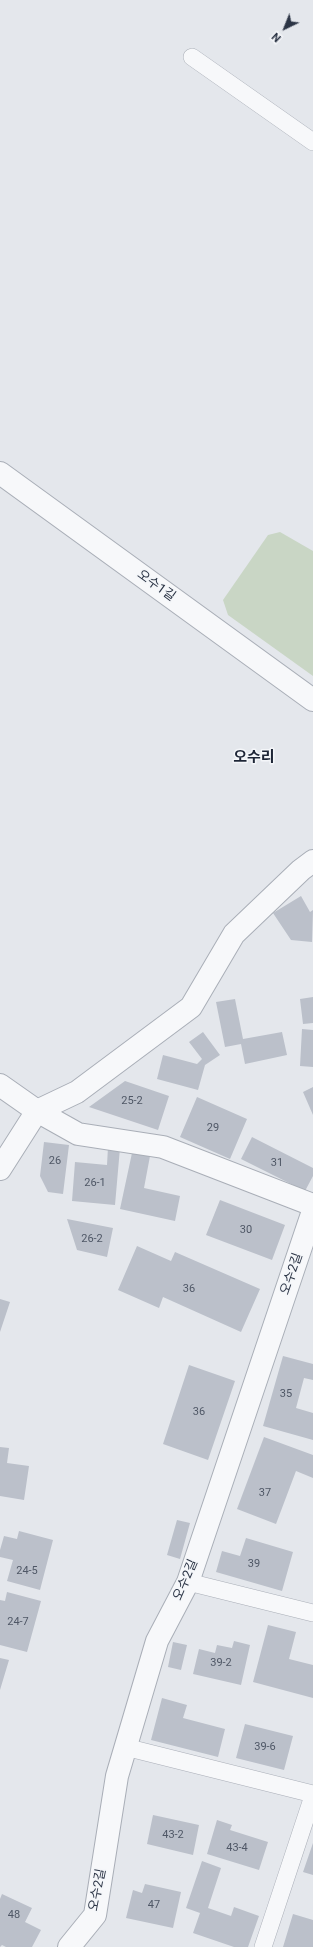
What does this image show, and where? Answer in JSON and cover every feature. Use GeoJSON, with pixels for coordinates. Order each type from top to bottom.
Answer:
{"type":"FeatureCollection","features":[{"type":"Feature","properties":{"kind":"street","name":"오수1길"},"geometry":{"type":"LineString","coordinates":[[0,472],[313,700]]}},
{"type":"Feature","properties":{"kind":"street"},"geometry":{"type":"LineString","coordinates":[[0,1169],[37,1111],[77,1092],[191,1007],[234,934],[301,870],[313,861]]}},
{"type":"Feature","properties":{"kind":"street"},"geometry":{"type":"LineString","coordinates":[[0,1085],[37,1111],[78,1134],[163,1147],[313,1205]]}},
{"type":"Feature","properties":{"kind":"street","name":"오수2길"},"geometry":{"type":"LineString","coordinates":[[69,1947],[95,1915],[117,1776],[157,1640],[188,1582],[313,1211]]}},
{"type":"Feature","properties":{"kind":"lane"},"geometry":{"type":"LineString","coordinates":[[192,57],[313,142]]}},
{"type":"Feature","properties":{"kind":"lane"},"geometry":{"type":"LineString","coordinates":[[188,1582],[313,1613]]}},
{"type":"Feature","properties":{"kind":"lane"},"geometry":{"type":"LineString","coordinates":[[125,1747],[313,1795],[263,1947]]}},
{"type":"Feature","properties":{"kind":"green space"},"geometry":{"type":"Polygon","coordinates":[[[280,532],[313,551],[313,676],[228,615],[223,600],[268,535],[280,532]]]}},
{"type":"Feature","properties":{"kind":"building"},"geometry":{"type":"Polygon","coordinates":[[[301,896],[310,912],[313,910],[312,942],[291,940],[273,913],[301,896]]]}},
{"type":"Feature","properties":{"kind":"building"},"geometry":{"type":"Polygon","coordinates":[[[313,997],[313,1023],[303,1024],[300,999],[313,997]]]}},
{"type":"Feature","properties":{"kind":"building"},"geometry":{"type":"Polygon","coordinates":[[[235,999],[243,1039],[282,1032],[287,1055],[245,1064],[241,1044],[225,1047],[216,1002],[235,999]]]}},
{"type":"Feature","properties":{"kind":"building"},"geometry":{"type":"Polygon","coordinates":[[[302,1029],[313,1030],[313,1067],[300,1066],[302,1029]]]}},
{"type":"Feature","properties":{"kind":"building"},"geometry":{"type":"Polygon","coordinates":[[[203,1032],[220,1055],[205,1065],[198,1090],[157,1079],[163,1055],[197,1064],[202,1059],[189,1042],[203,1032]]]}},
{"type":"Feature","properties":{"kind":"building"},"geometry":{"type":"Polygon","coordinates":[[[125,1081],[169,1096],[158,1130],[89,1107],[125,1081]]]}},
{"type":"Feature","properties":{"kind":"building"},"geometry":{"type":"Polygon","coordinates":[[[313,1087],[313,1115],[303,1092],[313,1087]]]}},
{"type":"Feature","properties":{"kind":"building"},"geometry":{"type":"Polygon","coordinates":[[[197,1097],[247,1119],[230,1159],[180,1137],[197,1097]]]}},
{"type":"Feature","properties":{"kind":"building"},"geometry":{"type":"Polygon","coordinates":[[[252,1137],[313,1168],[313,1176],[305,1191],[241,1159],[252,1137]]]}},
{"type":"Feature","properties":{"kind":"building"},"geometry":{"type":"Polygon","coordinates":[[[44,1142],[69,1145],[63,1194],[48,1192],[40,1176],[44,1142]]]}},
{"type":"Feature","properties":{"kind":"building"},"geometry":{"type":"Polygon","coordinates":[[[108,1147],[120,1148],[115,1205],[72,1201],[75,1162],[107,1165],[108,1147]]]}},
{"type":"Feature","properties":{"kind":"building"},"geometry":{"type":"Polygon","coordinates":[[[132,1153],[150,1156],[144,1188],[180,1196],[175,1221],[120,1209],[132,1153]]]}},
{"type":"Feature","properties":{"kind":"building"},"geometry":{"type":"Polygon","coordinates":[[[220,1200],[285,1225],[272,1260],[206,1235],[220,1200]]]}},
{"type":"Feature","properties":{"kind":"building"},"geometry":{"type":"Polygon","coordinates":[[[67,1219],[113,1228],[107,1257],[77,1250],[67,1219]]]}},
{"type":"Feature","properties":{"kind":"building"},"geometry":{"type":"Polygon","coordinates":[[[137,1246],[171,1261],[175,1252],[260,1289],[241,1332],[163,1297],[159,1308],[118,1290],[137,1246]]]}},
{"type":"Feature","properties":{"kind":"building"},"geometry":{"type":"Polygon","coordinates":[[[0,1299],[10,1302],[0,1332],[0,1299]]]}},
{"type":"Feature","properties":{"kind":"building"},"geometry":{"type":"Polygon","coordinates":[[[283,1356],[313,1364],[313,1380],[304,1378],[296,1408],[313,1413],[313,1440],[263,1426],[283,1356]]]}},
{"type":"Feature","properties":{"kind":"building"},"geometry":{"type":"Polygon","coordinates":[[[189,1365],[235,1381],[208,1460],[163,1444],[189,1365]]]}},
{"type":"Feature","properties":{"kind":"building"},"geometry":{"type":"Polygon","coordinates":[[[264,1437],[313,1455],[313,1478],[296,1471],[276,1524],[237,1509],[264,1437]]]}},
{"type":"Feature","properties":{"kind":"building"},"geometry":{"type":"Polygon","coordinates":[[[0,1447],[9,1448],[7,1463],[29,1466],[24,1500],[0,1496],[0,1447]]]}},
{"type":"Feature","properties":{"kind":"building"},"geometry":{"type":"Polygon","coordinates":[[[177,1520],[190,1523],[180,1559],[167,1555],[177,1520]]]}},
{"type":"Feature","properties":{"kind":"building"},"geometry":{"type":"Polygon","coordinates":[[[19,1531],[53,1540],[40,1590],[7,1581],[13,1560],[0,1557],[0,1550],[4,1536],[17,1539],[19,1531]]]}},
{"type":"Feature","properties":{"kind":"building"},"geometry":{"type":"Polygon","coordinates":[[[246,1538],[293,1552],[282,1591],[216,1572],[222,1551],[240,1556],[246,1538]]]}},
{"type":"Feature","properties":{"kind":"building"},"geometry":{"type":"Polygon","coordinates":[[[7,1592],[41,1601],[27,1652],[0,1645],[0,1600],[5,1601],[7,1592]]]}},
{"type":"Feature","properties":{"kind":"building"},"geometry":{"type":"Polygon","coordinates":[[[268,1625],[296,1632],[289,1659],[313,1665],[313,1698],[253,1682],[268,1625]]]}},
{"type":"Feature","properties":{"kind":"building"},"geometry":{"type":"Polygon","coordinates":[[[234,1641],[250,1645],[241,1685],[193,1674],[199,1649],[215,1653],[217,1645],[232,1648],[234,1641]]]}},
{"type":"Feature","properties":{"kind":"building"},"geometry":{"type":"Polygon","coordinates":[[[173,1642],[187,1645],[181,1670],[168,1667],[173,1642]]]}},
{"type":"Feature","properties":{"kind":"building"},"geometry":{"type":"Polygon","coordinates":[[[0,1658],[9,1660],[0,1690],[0,1658]]]}},
{"type":"Feature","properties":{"kind":"building"},"geometry":{"type":"Polygon","coordinates":[[[162,1698],[187,1705],[183,1718],[225,1729],[218,1757],[151,1740],[162,1698]]]}},
{"type":"Feature","properties":{"kind":"building"},"geometry":{"type":"Polygon","coordinates":[[[245,1724],[293,1736],[284,1770],[236,1758],[245,1724]]]}},
{"type":"Feature","properties":{"kind":"building"},"geometry":{"type":"Polygon","coordinates":[[[153,1815],[199,1825],[193,1855],[147,1844],[153,1815]]]}},
{"type":"Feature","properties":{"kind":"building"},"geometry":{"type":"Polygon","coordinates":[[[217,1820],[232,1825],[230,1830],[268,1842],[259,1870],[207,1854],[217,1820]]]}},
{"type":"Feature","properties":{"kind":"building"},"geometry":{"type":"Polygon","coordinates":[[[313,1843],[313,1875],[303,1872],[313,1843]]]}},
{"type":"Feature","properties":{"kind":"building"},"geometry":{"type":"Polygon","coordinates":[[[202,1861],[221,1868],[208,1908],[231,1916],[234,1907],[259,1916],[248,1947],[234,1947],[193,1933],[200,1913],[186,1908],[202,1861]]]}},
{"type":"Feature","properties":{"kind":"building"},"geometry":{"type":"Polygon","coordinates":[[[145,1884],[181,1892],[173,1928],[126,1918],[133,1890],[142,1893],[145,1884]]]}},
{"type":"Feature","properties":{"kind":"building"},"geometry":{"type":"Polygon","coordinates":[[[2,1894],[32,1908],[25,1922],[41,1930],[32,1947],[6,1947],[2,1945],[0,1947],[0,1899],[2,1894]]]}},
{"type":"Feature","properties":{"kind":"building"},"geometry":{"type":"Polygon","coordinates":[[[293,1914],[313,1920],[313,1947],[283,1947],[293,1914]]]}},
{"type":"Feature","properties":{"kind":"district","name":"오수리"},"geometry":{"type":"Point","coordinates":[254,758]}}]}
